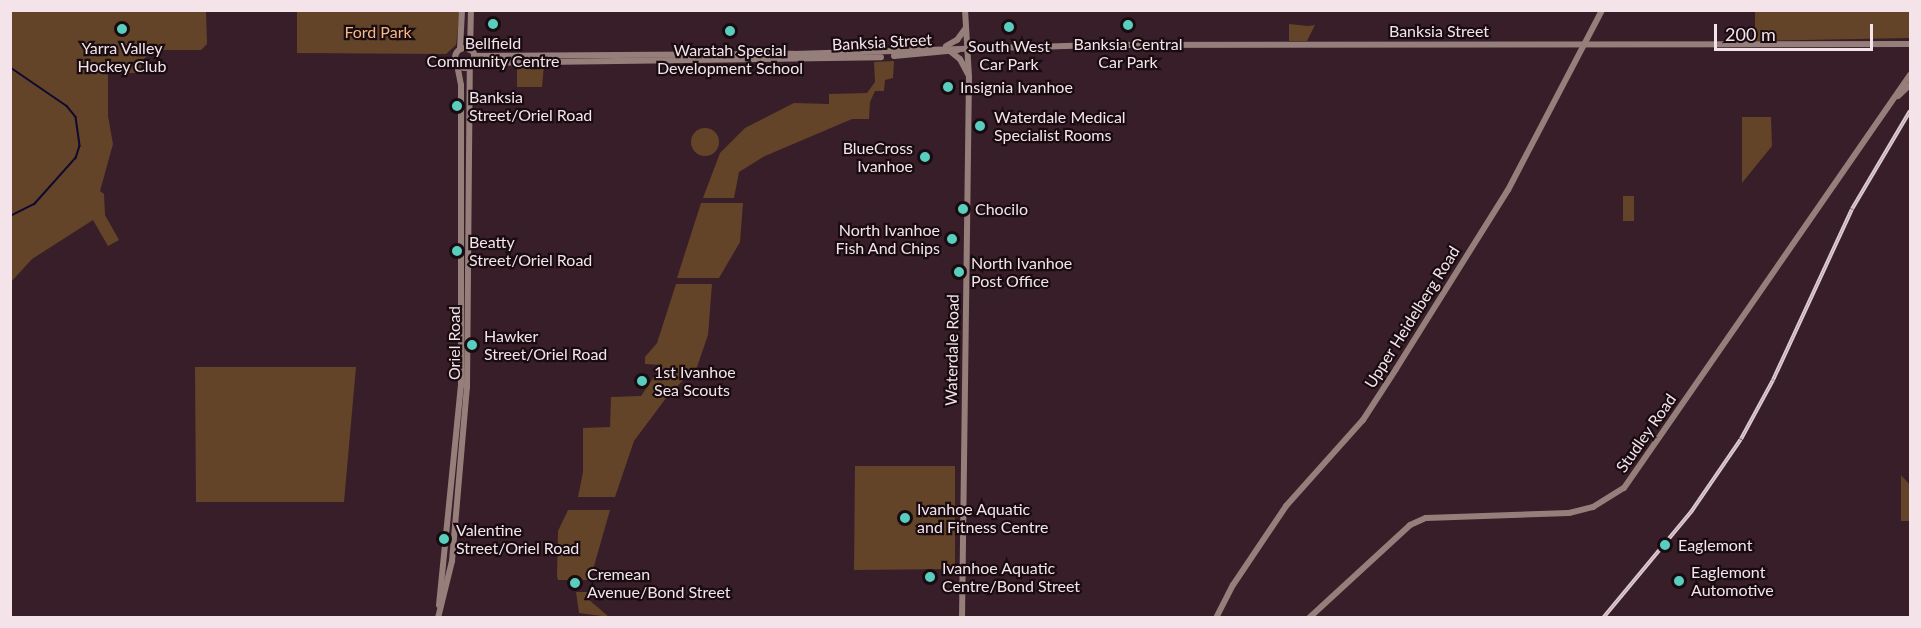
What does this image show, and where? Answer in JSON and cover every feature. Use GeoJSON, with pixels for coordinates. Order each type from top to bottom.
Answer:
{"type":"FeatureCollection","features":[{"type":"Feature","properties":{"kind":"street"},"geometry":{"type":"LineString","coordinates":[[462,10],[460,49],[472,59]]}},
{"type":"Feature","properties":{"kind":"street","name":"Oriel Road"},"geometry":{"type":"LineString","coordinates":[[437,618],[446,563],[465,360],[467,81],[472,59],[471,10]]}},
{"type":"Feature","properties":{"kind":"street","name":"Waterdale Road"},"geometry":{"type":"LineString","coordinates":[[962,618],[969,77],[965,10]]}},
{"type":"Feature","properties":{"kind":"street","name":"Upper Heidelberg Road"},"geometry":{"type":"LineString","coordinates":[[1216,618],[1233,585],[1286,506],[1363,420],[1396,369],[1508,190],[1602,10]]}},
{"type":"Feature","properties":{"kind":"street"},"geometry":{"type":"LineString","coordinates":[[943,48],[957,40],[965,29]]}},
{"type":"Feature","properties":{"kind":"street","name":"Banksia Street"},"geometry":{"type":"LineString","coordinates":[[472,59],[875,53],[967,47],[1911,44]]}},
{"type":"Feature","properties":{"kind":"street","name":"Banksia Street"},"geometry":{"type":"LineString","coordinates":[[529,58],[793,59],[951,52],[967,47]]}},
{"type":"Feature","properties":{"kind":"street","name":"Oriel Road"},"geometry":{"type":"LineString","coordinates":[[460,49],[455,58],[461,85],[465,360]]}},
{"type":"Feature","properties":{"kind":"street"},"geometry":{"type":"LineString","coordinates":[[951,52],[960,59],[969,77]]}},
{"type":"Feature","properties":{"kind":"street"},"geometry":{"type":"LineString","coordinates":[[458,64],[472,59]]}},
{"type":"Feature","properties":{"kind":"street","name":"Studley Road"},"geometry":{"type":"LineString","coordinates":[[1310,618],[1410,525],[1426,518],[1569,513],[1593,507],[1624,488],[1911,75]]}},
{"type":"Feature","properties":{"kind":"street","name":"Studley Road"},"geometry":{"type":"LineString","coordinates":[[1895,98],[1911,85]]}},
{"type":"Feature","properties":{"kind":"green space"},"geometry":{"type":"Polygon","coordinates":[[[11,10],[206,11],[207,44],[201,50],[152,50],[141,63],[141,73],[108,73],[108,116],[113,144],[100,191],[104,194],[105,215],[119,240],[108,246],[93,220],[32,259],[11,282],[11,10]]]}},
{"type":"Feature","properties":{"kind":"green space","name":"Ford Park"},"geometry":{"type":"Polygon","coordinates":[[[297,11],[460,11],[456,45],[446,54],[297,53],[297,11]]]}},
{"type":"Feature","properties":{"kind":"green space"},"geometry":{"type":"Polygon","coordinates":[[[1755,11],[1910,11],[1910,38],[1755,41],[1755,11]]]}},
{"type":"Feature","properties":{"kind":"green space"},"geometry":{"type":"Polygon","coordinates":[[[1289,24],[1315,25],[1307,41],[1289,41],[1289,24]]]}},
{"type":"Feature","properties":{"kind":"green space"},"geometry":{"type":"Polygon","coordinates":[[[894,61],[893,78],[885,80],[884,91],[875,91],[870,102],[869,119],[852,119],[765,156],[739,172],[734,198],[703,198],[720,153],[745,128],[794,103],[829,104],[829,94],[867,93],[875,82],[874,62],[894,61]]]}},
{"type":"Feature","properties":{"kind":"green space"},"geometry":{"type":"Polygon","coordinates":[[[517,65],[544,65],[542,87],[517,87],[517,65]]]}},
{"type":"Feature","properties":{"kind":"green space"},"geometry":{"type":"Polygon","coordinates":[[[1742,117],[1771,117],[1772,146],[1742,183],[1742,117]]]}},
{"type":"Feature","properties":{"kind":"green space"},"geometry":{"type":"Polygon","coordinates":[[[705,128],[715,132],[719,142],[715,152],[705,156],[695,152],[691,142],[695,132],[705,128]]]}},
{"type":"Feature","properties":{"kind":"green space"},"geometry":{"type":"Polygon","coordinates":[[[1623,196],[1634,196],[1634,221],[1623,221],[1623,196]]]}},
{"type":"Feature","properties":{"kind":"green space"},"geometry":{"type":"Polygon","coordinates":[[[701,203],[743,203],[740,242],[719,278],[677,278],[701,203]]]}},
{"type":"Feature","properties":{"kind":"green space"},"geometry":{"type":"Polygon","coordinates":[[[676,284],[712,284],[708,335],[697,367],[669,394],[634,441],[615,497],[578,497],[583,472],[583,428],[610,427],[611,397],[641,396],[662,365],[645,364],[645,357],[657,343],[676,284]]]}},
{"type":"Feature","properties":{"kind":"green space"},"geometry":{"type":"Polygon","coordinates":[[[195,367],[356,367],[344,502],[196,502],[195,367]]]}},
{"type":"Feature","properties":{"kind":"green space","name":"Ivanhoe Aquatic and Fitness Centre"},"geometry":{"type":"Polygon","coordinates":[[[855,466],[955,466],[955,569],[854,570],[855,466]]]}},
{"type":"Feature","properties":{"kind":"green space"},"geometry":{"type":"Polygon","coordinates":[[[1901,475],[1910,485],[1910,521],[1901,521],[1901,475]]]}},
{"type":"Feature","properties":{"kind":"green space"},"geometry":{"type":"Polygon","coordinates":[[[568,510],[610,510],[590,580],[558,580],[558,531],[568,510]]]}},
{"type":"Feature","properties":{"kind":"green space"},"geometry":{"type":"Polygon","coordinates":[[[576,592],[587,592],[588,599],[609,617],[579,613],[576,592]]]}},
{"type":"Feature","properties":{"kind":"waterway"},"geometry":{"type":"LineString","coordinates":[[10,67],[67,106],[76,117],[80,146],[76,158],[35,204],[10,217]]}},
{"type":"Feature","properties":{"kind":"railway"},"geometry":{"type":"LineString","coordinates":[[1603,618],[1691,512],[1741,439],[1773,380],[1852,209],[1910,111]]}},
{"type":"Feature","properties":{"kind":"place","name":"Bellfield Community Centre"},"geometry":{"type":"Point","coordinates":[493,24]}},
{"type":"Feature","properties":{"kind":"place","name":"Banksia Central Car Park"},"geometry":{"type":"Point","coordinates":[1128,25]}},
{"type":"Feature","properties":{"kind":"place","name":"South West Car Park"},"geometry":{"type":"Point","coordinates":[1009,27]}},
{"type":"Feature","properties":{"kind":"place","name":"Yarra Valley Hockey Club"},"geometry":{"type":"Point","coordinates":[122,29]}},
{"type":"Feature","properties":{"kind":"place","name":"Waratah Special Development School"},"geometry":{"type":"Point","coordinates":[730,31]}},
{"type":"Feature","properties":{"kind":"place","name":"Insignia Ivanhoe"},"geometry":{"type":"Point","coordinates":[948,87]}},
{"type":"Feature","properties":{"kind":"place","name":"Banksia Street/Oriel Road"},"geometry":{"type":"Point","coordinates":[457,106]}},
{"type":"Feature","properties":{"kind":"place","name":"Waterdale Medical Specialist Rooms"},"geometry":{"type":"Point","coordinates":[980,126]}},
{"type":"Feature","properties":{"kind":"place","name":"BlueCross Ivanhoe"},"geometry":{"type":"Point","coordinates":[925,157]}},
{"type":"Feature","properties":{"kind":"place","name":"Chocilo"},"geometry":{"type":"Point","coordinates":[963,209]}},
{"type":"Feature","properties":{"kind":"place","name":"North Ivanhoe Fish And Chips"},"geometry":{"type":"Point","coordinates":[952,239]}},
{"type":"Feature","properties":{"kind":"place","name":"Beatty Street/Oriel Road"},"geometry":{"type":"Point","coordinates":[457,251]}},
{"type":"Feature","properties":{"kind":"place","name":"North Ivanhoe Post Office"},"geometry":{"type":"Point","coordinates":[959,272]}},
{"type":"Feature","properties":{"kind":"place","name":"Hawker Street/Oriel Road"},"geometry":{"type":"Point","coordinates":[472,345]}},
{"type":"Feature","properties":{"kind":"place","name":"1st Ivanhoe Sea Scouts"},"geometry":{"type":"Point","coordinates":[642,381]}},
{"type":"Feature","properties":{"kind":"place","name":"Ivanhoe Aquatic and Fitness Centre"},"geometry":{"type":"Point","coordinates":[905,518]}},
{"type":"Feature","properties":{"kind":"place","name":"Valentine Street/Oriel Road"},"geometry":{"type":"Point","coordinates":[444,539]}},
{"type":"Feature","properties":{"kind":"place","name":"Eaglemont"},"geometry":{"type":"Point","coordinates":[1665,545]}},
{"type":"Feature","properties":{"kind":"place","name":"Ivanhoe Aquatic Centre/Bond Street"},"geometry":{"type":"Point","coordinates":[930,577]}},
{"type":"Feature","properties":{"kind":"place","name":"Eaglemont Automotive"},"geometry":{"type":"Point","coordinates":[1679,581]}},
{"type":"Feature","properties":{"kind":"place","name":"Cremean Avenue/Bond Street"},"geometry":{"type":"Point","coordinates":[575,583]}}]}
